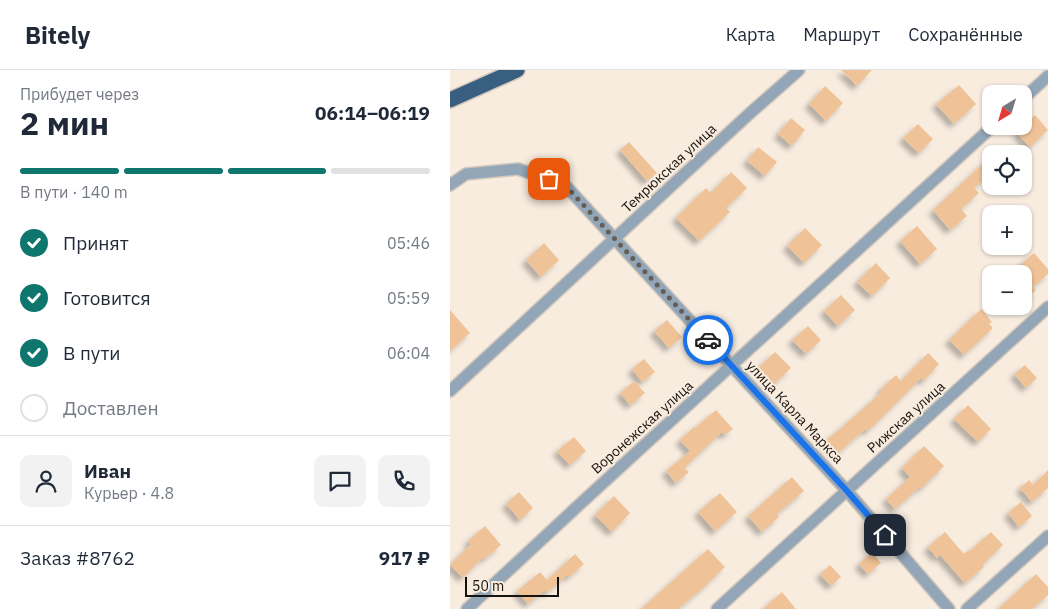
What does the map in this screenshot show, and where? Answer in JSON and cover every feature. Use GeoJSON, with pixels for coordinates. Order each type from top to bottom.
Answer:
{"type":"FeatureCollection","features":[{"type":"Feature","properties":{"kind":"highway"},"geometry":{"type":"LineString","coordinates":[[450,100],[517,70]]}},
{"type":"Feature","properties":{"kind":"street","name":"Темрюкская улица"},"geometry":{"type":"LineString","coordinates":[[450,391],[748,114],[799,70]]}},
{"type":"Feature","properties":{"kind":"street"},"geometry":{"type":"LineString","coordinates":[[1032,91],[1048,76]]}},
{"type":"Feature","properties":{"kind":"street","name":"Воронежская улица"},"geometry":{"type":"LineString","coordinates":[[467,609],[983,135]]}},
{"type":"Feature","properties":{"kind":"street","name":"улица Карла Маркса"},"geometry":{"type":"LineString","coordinates":[[450,185],[466,174],[518,169],[565,185],[847,491],[949,609]]}},
{"type":"Feature","properties":{"kind":"street","name":"Рижская улица"},"geometry":{"type":"LineString","coordinates":[[717,609],[1048,307]]}},
{"type":"Feature","properties":{"kind":"street"},"geometry":{"type":"LineString","coordinates":[[967,609],[1048,536]]}},
{"type":"Feature","properties":{"kind":"building"},"geometry":{"type":"Polygon","coordinates":[[[841,70],[872,70],[857,86],[841,70]]]}},
{"type":"Feature","properties":{"kind":"building"},"geometry":{"type":"Polygon","coordinates":[[[959,85],[976,104],[954,124],[936,104],[959,85]]]}},
{"type":"Feature","properties":{"kind":"building"},"geometry":{"type":"Polygon","coordinates":[[[825,86],[843,103],[826,121],[809,104],[825,86]]]}},
{"type":"Feature","properties":{"kind":"building"},"geometry":{"type":"Polygon","coordinates":[[[1035,115],[1048,130],[1032,145],[1028,145],[1019,135],[1032,135],[1032,118],[1035,115]]]}},
{"type":"Feature","properties":{"kind":"building"},"geometry":{"type":"Polygon","coordinates":[[[791,118],[805,130],[792,146],[778,134],[791,118]]]}},
{"type":"Feature","properties":{"kind":"building"},"geometry":{"type":"Polygon","coordinates":[[[918,124],[933,139],[919,153],[903,138],[918,124]]]}},
{"type":"Feature","properties":{"kind":"building"},"geometry":{"type":"Polygon","coordinates":[[[629,142],[657,173],[647,181],[620,150],[629,142]]]}},
{"type":"Feature","properties":{"kind":"building"},"geometry":{"type":"Polygon","coordinates":[[[758,147],[777,162],[765,176],[747,161],[758,147]]]}},
{"type":"Feature","properties":{"kind":"building"},"geometry":{"type":"Polygon","coordinates":[[[982,164],[982,181],[974,188],[979,193],[961,209],[967,216],[950,230],[933,210],[982,164]]]}},
{"type":"Feature","properties":{"kind":"building"},"geometry":{"type":"Polygon","coordinates":[[[731,172],[747,188],[726,208],[730,212],[699,241],[676,218],[706,188],[711,193],[731,172]]]}},
{"type":"Feature","properties":{"kind":"building"},"geometry":{"type":"Polygon","coordinates":[[[917,226],[937,249],[920,264],[900,241],[917,226]]]}},
{"type":"Feature","properties":{"kind":"building"},"geometry":{"type":"Polygon","coordinates":[[[805,228],[822,245],[804,263],[787,246],[805,228]]]}},
{"type":"Feature","properties":{"kind":"building"},"geometry":{"type":"Polygon","coordinates":[[[544,243],[559,260],[541,277],[526,260],[544,243]]]}},
{"type":"Feature","properties":{"kind":"building"},"geometry":{"type":"Polygon","coordinates":[[[1034,253],[1048,269],[1048,274],[1033,287],[1036,290],[1032,294],[1032,265],[1020,265],[1034,253]]]}},
{"type":"Feature","properties":{"kind":"building"},"geometry":{"type":"Polygon","coordinates":[[[876,263],[890,278],[872,296],[857,282],[876,263]]]}},
{"type":"Feature","properties":{"kind":"building"},"geometry":{"type":"Polygon","coordinates":[[[841,295],[855,310],[838,326],[824,311],[841,295]]]}},
{"type":"Feature","properties":{"kind":"building"},"geometry":{"type":"Polygon","coordinates":[[[981,309],[982,315],[986,315],[992,322],[989,324],[993,328],[964,355],[949,340],[981,309]]]}},
{"type":"Feature","properties":{"kind":"building"},"geometry":{"type":"Polygon","coordinates":[[[450,310],[470,333],[450,351],[450,310]]]}},
{"type":"Feature","properties":{"kind":"building"},"geometry":{"type":"Polygon","coordinates":[[[667,320],[682,337],[669,348],[654,331],[667,320]]]}},
{"type":"Feature","properties":{"kind":"building"},"geometry":{"type":"Polygon","coordinates":[[[808,326],[821,340],[806,354],[792,340],[808,326]]]}},
{"type":"Feature","properties":{"kind":"building"},"geometry":{"type":"Polygon","coordinates":[[[775,352],[791,368],[774,384],[758,368],[775,352]]]}},
{"type":"Feature","properties":{"kind":"building"},"geometry":{"type":"Polygon","coordinates":[[[928,353],[939,364],[924,381],[921,378],[868,431],[865,429],[837,454],[825,441],[882,392],[880,390],[896,375],[901,381],[928,353]]]}},
{"type":"Feature","properties":{"kind":"building"},"geometry":{"type":"Polygon","coordinates":[[[644,359],[655,372],[642,382],[632,369],[644,359]]]}},
{"type":"Feature","properties":{"kind":"building"},"geometry":{"type":"Polygon","coordinates":[[[1025,365],[1037,378],[1026,388],[1014,374],[1025,365]]]}},
{"type":"Feature","properties":{"kind":"building"},"geometry":{"type":"Polygon","coordinates":[[[634,381],[645,393],[630,405],[620,393],[634,381]]]}},
{"type":"Feature","properties":{"kind":"building"},"geometry":{"type":"Polygon","coordinates":[[[968,405],[991,429],[978,442],[954,419],[968,405]]]}},
{"type":"Feature","properties":{"kind":"building"},"geometry":{"type":"Polygon","coordinates":[[[716,410],[733,429],[725,435],[722,432],[684,468],[689,472],[676,483],[666,471],[690,451],[680,440],[716,410]]]}},
{"type":"Feature","properties":{"kind":"building"},"geometry":{"type":"Polygon","coordinates":[[[574,437],[586,451],[570,465],[557,451],[574,437]]]}},
{"type":"Feature","properties":{"kind":"building"},"geometry":{"type":"Polygon","coordinates":[[[924,446],[944,466],[922,488],[920,487],[895,509],[886,499],[910,477],[902,468],[924,446]]]}},
{"type":"Feature","properties":{"kind":"building"},"geometry":{"type":"Polygon","coordinates":[[[1048,470],[1048,488],[1032,502],[1020,488],[1029,480],[1033,485],[1048,470]]]}},
{"type":"Feature","properties":{"kind":"building"},"geometry":{"type":"Polygon","coordinates":[[[792,477],[804,491],[777,514],[779,517],[762,532],[748,516],[792,477]]]}},
{"type":"Feature","properties":{"kind":"building"},"geometry":{"type":"Polygon","coordinates":[[[519,492],[533,508],[520,520],[506,504],[519,492]]]}},
{"type":"Feature","properties":{"kind":"building"},"geometry":{"type":"Polygon","coordinates":[[[720,493],[737,512],[715,531],[698,512],[720,493]]]}},
{"type":"Feature","properties":{"kind":"building"},"geometry":{"type":"Polygon","coordinates":[[[614,496],[630,513],[612,532],[595,515],[614,496]]]}},
{"type":"Feature","properties":{"kind":"building"},"geometry":{"type":"Polygon","coordinates":[[[1021,502],[1032,516],[1019,527],[1008,513],[1021,502]]]}},
{"type":"Feature","properties":{"kind":"building"},"geometry":{"type":"Polygon","coordinates":[[[485,526],[501,545],[487,557],[482,558],[463,578],[450,565],[471,544],[468,541],[485,526]]]}},
{"type":"Feature","properties":{"kind":"building"},"geometry":{"type":"Polygon","coordinates":[[[945,532],[964,554],[991,532],[1003,545],[982,565],[984,567],[965,583],[940,555],[937,558],[928,547],[945,532]]]}},
{"type":"Feature","properties":{"kind":"building"},"geometry":{"type":"Polygon","coordinates":[[[708,549],[725,567],[704,587],[678,609],[641,609],[708,549]]]}},
{"type":"Feature","properties":{"kind":"building"},"geometry":{"type":"Polygon","coordinates":[[[872,552],[881,563],[868,574],[859,564],[872,552]]]}},
{"type":"Feature","properties":{"kind":"building"},"geometry":{"type":"Polygon","coordinates":[[[575,554],[584,564],[569,577],[567,575],[547,593],[545,590],[528,604],[517,591],[540,572],[547,580],[575,554]]]}},
{"type":"Feature","properties":{"kind":"building"},"geometry":{"type":"Polygon","coordinates":[[[830,565],[841,577],[831,586],[820,574],[830,565]]]}},
{"type":"Feature","properties":{"kind":"building"},"geometry":{"type":"Polygon","coordinates":[[[1036,574],[1048,587],[1048,595],[1032,609],[998,609],[1036,574]]]}},
{"type":"Feature","properties":{"kind":"building"},"geometry":{"type":"Polygon","coordinates":[[[782,592],[796,609],[763,609],[782,592]]]}},
{"type":"Feature","properties":{"kind":"way so far"},"geometry":{"type":"LineString","coordinates":[[549,179],[565,185],[708,340]]}},
{"type":"Feature","properties":{"kind":"route"},"geometry":{"type":"LineString","coordinates":[[708,340],[885,535]]}}]}
